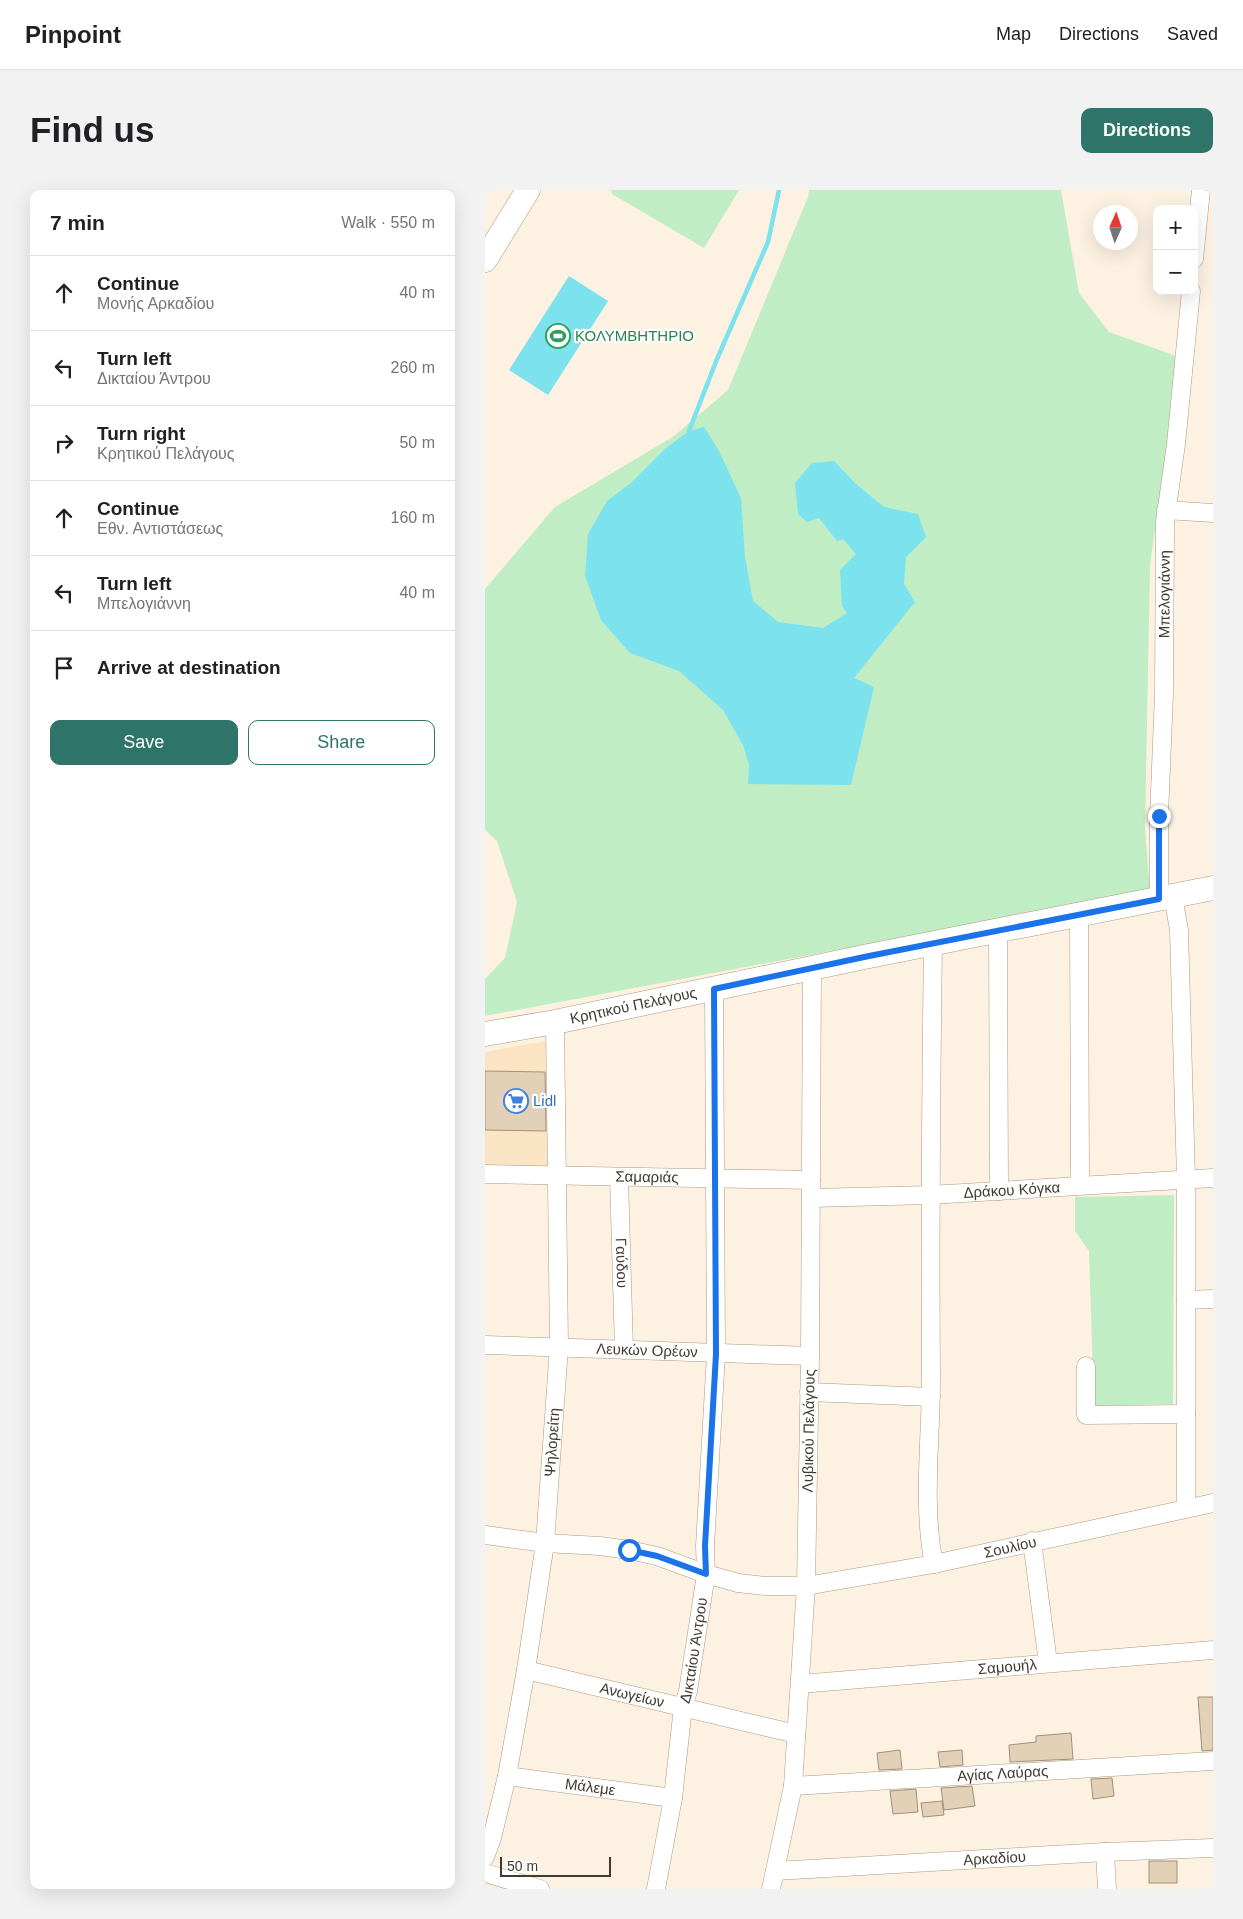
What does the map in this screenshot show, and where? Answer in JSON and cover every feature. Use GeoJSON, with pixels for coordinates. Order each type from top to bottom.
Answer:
{"type":"FeatureCollection","features":[{"type":"Feature","properties":{"kind":"street"},"geometry":{"type":"LineString","coordinates":[[485,260],[528,190]]}},
{"type":"Feature","properties":{"kind":"street"},"geometry":{"type":"LineString","coordinates":[[1195,250],[1201,190]]}},
{"type":"Feature","properties":{"kind":"street","name":"Μπελογιάννη"},"geometry":{"type":"LineString","coordinates":[[1186,1508],[1186,1179],[1179,930],[1166,898],[1166,510],[1176,444],[1191,295]]}},
{"type":"Feature","properties":{"kind":"street"},"geometry":{"type":"LineString","coordinates":[[1166,510],[1213,513]]}},
{"type":"Feature","properties":{"kind":"street","name":"Κρητικού Πελάγους"},"geometry":{"type":"LineString","coordinates":[[485,1034],[555,1022],[812,968],[1213,888]]}},
{"type":"Feature","properties":{"kind":"street"},"geometry":{"type":"LineString","coordinates":[[1079,915],[1080,1185]]}},
{"type":"Feature","properties":{"kind":"street"},"geometry":{"type":"LineString","coordinates":[[999,931],[999,1191]]}},
{"type":"Feature","properties":{"kind":"street"},"geometry":{"type":"LineString","coordinates":[[933,944],[930,1195],[931,1397],[928,1536],[933,1564]]}},
{"type":"Feature","properties":{"kind":"street","name":"Λυβικού Πελάγους"},"geometry":{"type":"LineString","coordinates":[[771,1889],[793,1786],[806,1586],[810,1356],[812,968]]}},
{"type":"Feature","properties":{"kind":"street","name":"Δικταίου Άντρου"},"geometry":{"type":"LineString","coordinates":[[656,1889],[673,1798],[683,1707],[688,1691],[706,1574],[705,1546],[716,1354],[714,989]]}},
{"type":"Feature","properties":{"kind":"street","name":"Ψηλορείτη"},"geometry":{"type":"LineString","coordinates":[[485,1857],[492,1838],[507,1776],[526,1670],[545,1543],[559,1347],[555,1022]]}},
{"type":"Feature","properties":{"kind":"street","name":"Σαμαριάς"},"geometry":{"type":"LineString","coordinates":[[485,1174],[811,1180]]}},
{"type":"Feature","properties":{"kind":"street","name":"Γαύδου"},"geometry":{"type":"LineString","coordinates":[[619,1177],[624,1350]]}},
{"type":"Feature","properties":{"kind":"street","name":"Δράκου Κόγκα"},"geometry":{"type":"LineString","coordinates":[[811,1198],[930,1195],[1213,1178]]}},
{"type":"Feature","properties":{"kind":"street"},"geometry":{"type":"LineString","coordinates":[[1186,1300],[1213,1299]]}},
{"type":"Feature","properties":{"kind":"street","name":"Λευκών Ορέων"},"geometry":{"type":"LineString","coordinates":[[485,1345],[810,1356]]}},
{"type":"Feature","properties":{"kind":"street"},"geometry":{"type":"LineString","coordinates":[[1086,1366],[1086,1415],[1186,1414]]}},
{"type":"Feature","properties":{"kind":"street"},"geometry":{"type":"LineString","coordinates":[[809,1392],[931,1397]]}},
{"type":"Feature","properties":{"kind":"street","name":"Σουλίου"},"geometry":{"type":"LineString","coordinates":[[485,1535],[545,1543],[600,1546],[629,1550],[657,1556],[706,1574],[738,1583],[765,1586],[806,1586],[933,1564],[1213,1503]]}},
{"type":"Feature","properties":{"kind":"street"},"geometry":{"type":"LineString","coordinates":[[1032,1541],[1048,1663]]}},
{"type":"Feature","properties":{"kind":"street","name":"Σαμουήλ"},"geometry":{"type":"LineString","coordinates":[[800,1684],[1213,1650]]}},
{"type":"Feature","properties":{"kind":"street","name":"Ανωγείων"},"geometry":{"type":"LineString","coordinates":[[526,1670],[796,1734]]}},
{"type":"Feature","properties":{"kind":"street","name":"Αγίας Λαύρας"},"geometry":{"type":"LineString","coordinates":[[793,1786],[1213,1761]]}},
{"type":"Feature","properties":{"kind":"street","name":"Μάλεμε"},"geometry":{"type":"LineString","coordinates":[[507,1776],[673,1798]]}},
{"type":"Feature","properties":{"kind":"street","name":"Αρκαδίου"},"geometry":{"type":"LineString","coordinates":[[775,1871],[1105,1852],[1213,1848]]}},
{"type":"Feature","properties":{"kind":"street"},"geometry":{"type":"LineString","coordinates":[[1105,1852],[1107,1889]]}},
{"type":"Feature","properties":{"kind":"street"},"geometry":{"type":"LineString","coordinates":[[485,1873],[540,1889]]}},
{"type":"Feature","properties":{"kind":"shaded area"},"geometry":{"type":"Polygon","coordinates":[[[546,1041],[548,1168],[485,1167],[485,1052],[546,1041]]]}},
{"type":"Feature","properties":{"kind":"green space"},"geometry":{"type":"Polygon","coordinates":[[[611,190],[739,190],[704,248],[612,194],[611,190]]]}},
{"type":"Feature","properties":{"kind":"green space"},"geometry":{"type":"Polygon","coordinates":[[[809,190],[1061,190],[1079,293],[1109,332],[1179,357],[1150,565],[1145,829],[1150,891],[485,1016],[485,979],[505,958],[517,902],[497,841],[485,830],[485,589],[555,507],[674,436],[728,390],[808,197],[809,190]]]}},
{"type":"Feature","properties":{"kind":"green space"},"geometry":{"type":"Polygon","coordinates":[[[1174,1195],[1173,1404],[1094,1406],[1089,1251],[1075,1231],[1075,1197],[1174,1195]]]}},
{"type":"Feature","properties":{"kind":"water","name":"ΚΟΛΥΜΒΗΤΗΡΙΟ"},"geometry":{"type":"Polygon","coordinates":[[[569,276],[608,301],[548,395],[509,370],[569,276]]]}},
{"type":"Feature","properties":{"kind":"water"},"geometry":{"type":"Polygon","coordinates":[[[704,427],[718,449],[741,498],[745,557],[753,601],[778,622],[823,628],[847,613],[842,606],[840,570],[856,554],[843,539],[837,541],[819,518],[807,522],[798,514],[795,483],[812,463],[834,461],[856,484],[884,507],[918,514],[926,537],[906,557],[904,584],[915,602],[854,678],[874,687],[851,785],[748,784],[749,765],[743,745],[723,710],[679,671],[630,653],[601,620],[585,576],[588,534],[607,501],[632,482],[666,448],[689,431],[704,427]]]}},
{"type":"Feature","properties":{"kind":"building","name":"Lidl"},"geometry":{"type":"Polygon","coordinates":[[[485,1071],[545,1072],[546,1131],[485,1130],[485,1071]]]}},
{"type":"Feature","properties":{"kind":"building"},"geometry":{"type":"Polygon","coordinates":[[[1198,1697],[1213,1697],[1213,1750],[1202,1751],[1198,1697]]]}},
{"type":"Feature","properties":{"kind":"building"},"geometry":{"type":"Polygon","coordinates":[[[1071,1733],[1073,1759],[1010,1762],[1009,1745],[1036,1742],[1036,1736],[1071,1733]]]}},
{"type":"Feature","properties":{"kind":"building"},"geometry":{"type":"Polygon","coordinates":[[[900,1750],[902,1769],[879,1770],[877,1753],[900,1750]]]}},
{"type":"Feature","properties":{"kind":"building"},"geometry":{"type":"Polygon","coordinates":[[[962,1750],[963,1765],[940,1767],[938,1752],[962,1750]]]}},
{"type":"Feature","properties":{"kind":"building"},"geometry":{"type":"Polygon","coordinates":[[[1112,1778],[1114,1796],[1093,1799],[1091,1779],[1112,1778]]]}},
{"type":"Feature","properties":{"kind":"building"},"geometry":{"type":"Polygon","coordinates":[[[972,1786],[975,1806],[944,1810],[941,1788],[972,1786]]]}},
{"type":"Feature","properties":{"kind":"building"},"geometry":{"type":"Polygon","coordinates":[[[916,1789],[918,1812],[893,1814],[890,1791],[916,1789]]]}},
{"type":"Feature","properties":{"kind":"building"},"geometry":{"type":"Polygon","coordinates":[[[942,1801],[944,1815],[923,1817],[921,1803],[942,1801]]]}},
{"type":"Feature","properties":{"kind":"building"},"geometry":{"type":"Polygon","coordinates":[[[1149,1861],[1177,1861],[1177,1883],[1149,1883],[1149,1861]]]}},
{"type":"Feature","properties":{"kind":"waterway"},"geometry":{"type":"LineString","coordinates":[[689,431],[717,359],[768,242],[779,190]]}},
{"type":"Feature","properties":{"kind":"place","name":"ΚΟΛΥΜΒΗΤΗΡΙΟ"},"geometry":{"type":"Point","coordinates":[558,336]}},
{"type":"Feature","properties":{"kind":"place","name":"Lidl"},"geometry":{"type":"Point","coordinates":[516,1101]}},
{"type":"Feature","properties":{"kind":"route"},"geometry":{"type":"LineString","coordinates":[[629,1550],[657,1556],[706,1574],[705,1546],[716,1354],[714,989],[869,956],[1159,899],[1159,816]]}}]}
